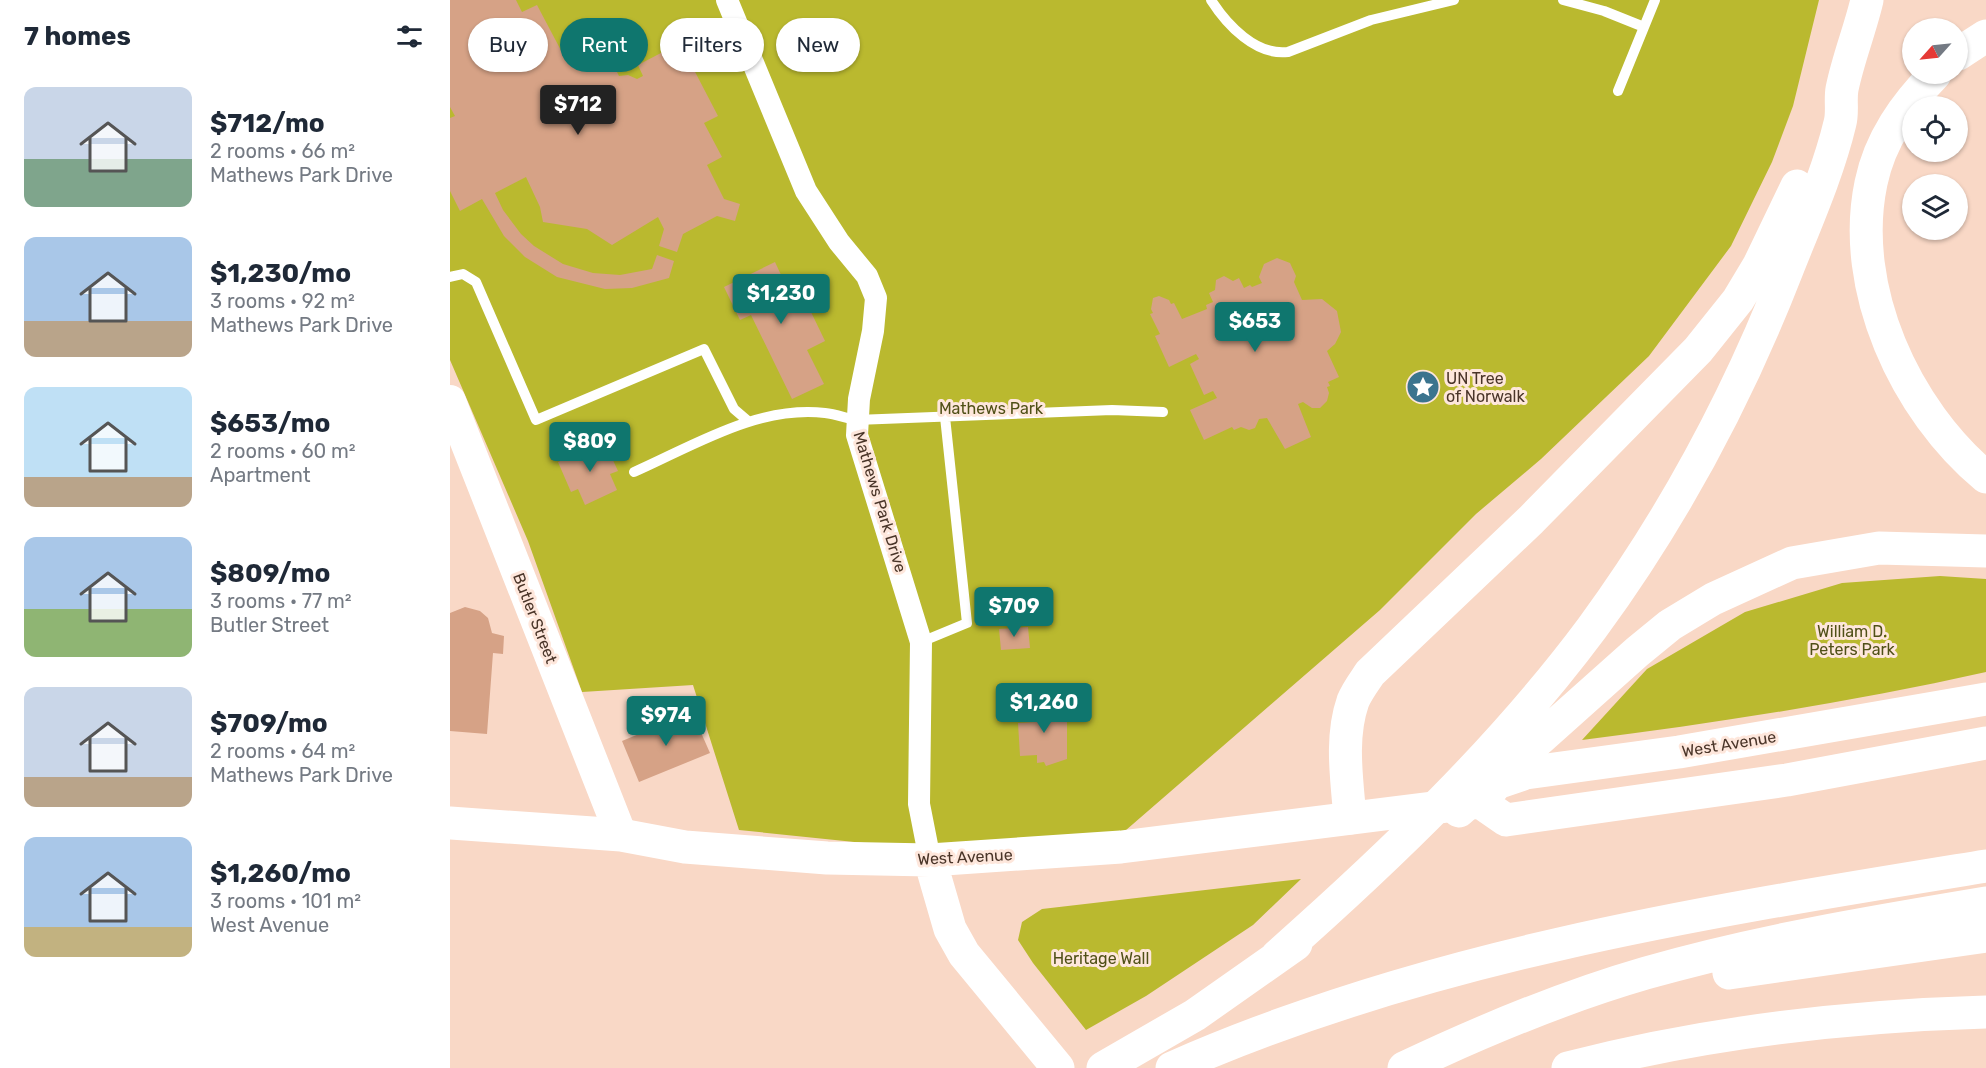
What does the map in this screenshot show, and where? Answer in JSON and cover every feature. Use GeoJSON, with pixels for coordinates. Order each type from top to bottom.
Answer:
{"type":"FeatureCollection","features":[{"type":"Feature","properties":{"kind":"main road"},"geometry":{"type":"LineString","coordinates":[[1381,870],[1497,742],[1592,627],[1690,475],[1763,331],[1816,198],[1841,121],[1842,90],[1867,0]]}},
{"type":"Feature","properties":{"kind":"main road"},"geometry":{"type":"LineString","coordinates":[[1968,48],[1986,36]]}},
{"type":"Feature","properties":{"kind":"main road"},"geometry":{"type":"LineString","coordinates":[[1925,84],[1910,100],[1896,122],[1883,146],[1871,181],[1866,216],[1870,271],[1876,300],[1896,357],[1925,407],[1948,439],[1986,477]]}},
{"type":"Feature","properties":{"kind":"main road"},"geometry":{"type":"LineString","coordinates":[[1350,818],[1346,757],[1347,723],[1354,700],[1370,673],[1531,520],[1698,350],[1738,300],[1759,266],[1781,224],[1828,113],[1842,90]]}},
{"type":"Feature","properties":{"kind":"main road","name":"Butler Street"},"geometry":{"type":"LineString","coordinates":[[450,401],[621,835]]}},
{"type":"Feature","properties":{"kind":"main road"},"geometry":{"type":"LineString","coordinates":[[1111,1064],[1195,1015],[1277,956],[1544,735],[1670,626],[1713,599],[1792,563],[1880,549],[1986,551]]}},
{"type":"Feature","properties":{"kind":"main road","name":"West Avenue"},"geometry":{"type":"LineString","coordinates":[[450,823],[621,835],[685,847],[827,858],[930,860],[1111,848],[1480,802],[1497,783],[1526,773],[1679,752],[1986,699]]}},
{"type":"Feature","properties":{"kind":"main road"},"geometry":{"type":"LineString","coordinates":[[1480,802],[1506,819],[1787,780],[1986,743]]}},
{"type":"Feature","properties":{"kind":"main road"},"geometry":{"type":"LineString","coordinates":[[930,860],[950,929],[964,954],[1058,1068]]}},
{"type":"Feature","properties":{"kind":"main road"},"geometry":{"type":"LineString","coordinates":[[1172,1068],[1248,1037],[1350,1002],[1552,944],[1732,908],[1986,866]]}},
{"type":"Feature","properties":{"kind":"main road"},"geometry":{"type":"LineString","coordinates":[[1405,1068],[1521,1017],[1646,974],[1813,933],[1986,903]]}},
{"type":"Feature","properties":{"kind":"main road"},"geometry":{"type":"LineString","coordinates":[[1405,1068],[1522,1024],[1651,988],[1776,965],[1986,936]]}},
{"type":"Feature","properties":{"kind":"main road"},"geometry":{"type":"LineString","coordinates":[[1568,1068],[1685,1044],[1791,1028],[1892,1017],[1986,1012]]}},
{"type":"Feature","properties":{"kind":"street","name":"Mathews Park Drive"},"geometry":{"type":"LineString","coordinates":[[727,0],[806,190],[821,217],[873,285],[877,308],[856,420],[857,435],[921,642],[919,804],[930,860]]}},
{"type":"Feature","properties":{"kind":"lane"},"geometry":{"type":"LineString","coordinates":[[1211,0],[1246,38],[1263,50],[1276,54],[1288,52],[1371,20],[1454,0]]}},
{"type":"Feature","properties":{"kind":"lane"},"geometry":{"type":"LineString","coordinates":[[1563,0],[1604,11],[1644,27]]}},
{"type":"Feature","properties":{"kind":"lane"},"geometry":{"type":"LineString","coordinates":[[1618,91],[1655,0]]}},
{"type":"Feature","properties":{"kind":"lane"},"geometry":{"type":"LineString","coordinates":[[452,276],[463,274],[476,282],[536,420],[704,349],[734,409],[748,421]]}},
{"type":"Feature","properties":{"kind":"lane"},"geometry":{"type":"LineString","coordinates":[[634,472],[748,421],[785,415],[824,413],[856,420],[1112,410],[1163,412]]}},
{"type":"Feature","properties":{"kind":"lane"},"geometry":{"type":"LineString","coordinates":[[921,642],[967,623],[945,417]]}},
{"type":"Feature","properties":{"kind":"green space","name":"Mathews Park"},"geometry":{"type":"Polygon","coordinates":[[[450,0],[1819,0],[1793,106],[1772,162],[1731,246],[1649,356],[1541,459],[1476,514],[1380,610],[1118,837],[903,847],[739,830],[693,685],[582,692],[528,541],[450,360],[450,0]]]}},
{"type":"Feature","properties":{"kind":"green space","name":"William D. Peters Park"},"geometry":{"type":"Polygon","coordinates":[[[1940,576],[1986,579],[1986,672],[1784,711],[1582,740],[1647,669],[1745,612],[1842,583],[1940,576]]]}},
{"type":"Feature","properties":{"kind":"green space","name":"Heritage Wall"},"geometry":{"type":"Polygon","coordinates":[[[1301,879],[1253,925],[1146,996],[1086,1030],[1033,963],[1018,940],[1022,922],[1042,909],[1301,879]]]}},
{"type":"Feature","properties":{"kind":"building"},"geometry":{"type":"Polygon","coordinates":[[[450,0],[516,0],[522,12],[537,5],[544,18],[468,18],[468,72],[548,72],[548,26],[560,49],[560,72],[617,72],[619,76],[628,75],[637,79],[643,76],[641,72],[648,72],[648,60],[660,53],[660,72],[695,72],[718,116],[704,123],[722,157],[707,165],[724,199],[740,204],[735,221],[717,216],[683,234],[677,252],[659,246],[664,229],[658,217],[612,245],[587,229],[543,222],[540,207],[526,177],[495,193],[503,210],[521,234],[534,246],[563,264],[593,273],[620,275],[652,269],[657,255],[674,261],[669,278],[632,288],[605,289],[557,277],[525,257],[504,236],[482,199],[460,211],[450,191],[450,118],[455,116],[450,107],[450,0]]]}},
{"type":"Feature","properties":{"kind":"building"},"geometry":{"type":"Polygon","coordinates":[[[1277,258],[1290,263],[1296,276],[1294,282],[1302,300],[1322,299],[1337,311],[1341,332],[1335,344],[1327,351],[1339,377],[1328,382],[1330,386],[1327,387],[1329,393],[1327,401],[1320,408],[1312,408],[1303,402],[1298,404],[1311,437],[1285,449],[1267,418],[1259,419],[1255,428],[1249,430],[1241,427],[1234,430],[1232,427],[1204,440],[1190,410],[1217,398],[1213,391],[1204,395],[1190,364],[1199,359],[1196,354],[1169,367],[1155,336],[1160,334],[1150,314],[1153,313],[1151,309],[1153,298],[1159,296],[1169,300],[1171,304],[1174,303],[1182,319],[1207,309],[1206,305],[1213,302],[1209,293],[1215,290],[1216,280],[1224,276],[1233,281],[1239,278],[1244,288],[1250,285],[1252,287],[1262,283],[1259,277],[1264,264],[1277,258]]]}},
{"type":"Feature","properties":{"kind":"building"},"geometry":{"type":"Polygon","coordinates":[[[775,262],[788,290],[798,285],[825,341],[807,350],[824,384],[792,399],[751,315],[740,320],[724,287],[775,262]]]}},
{"type":"Feature","properties":{"kind":"building"},"geometry":{"type":"Polygon","coordinates":[[[604,441],[618,471],[610,474],[617,490],[585,505],[578,489],[571,492],[558,462],[604,441]]]}},
{"type":"Feature","properties":{"kind":"building"},"geometry":{"type":"Polygon","coordinates":[[[465,607],[480,611],[488,618],[492,633],[504,636],[503,654],[493,653],[487,734],[450,731],[450,613],[465,607]]]}},
{"type":"Feature","properties":{"kind":"building"},"geometry":{"type":"Polygon","coordinates":[[[1028,627],[1030,648],[1001,650],[999,629],[1028,627]]]}},
{"type":"Feature","properties":{"kind":"building"},"geometry":{"type":"Polygon","coordinates":[[[1028,696],[1035,696],[1035,701],[1052,700],[1056,720],[1067,720],[1067,759],[1046,766],[1044,762],[1037,763],[1037,755],[1020,756],[1018,723],[1036,722],[1036,715],[1029,715],[1028,696]]]}},
{"type":"Feature","properties":{"kind":"building"},"geometry":{"type":"Polygon","coordinates":[[[692,712],[710,753],[639,782],[622,741],[692,712]]]}},
{"type":"Feature","properties":{"kind":"place","name":"UN Tree of Norwalk"},"geometry":{"type":"Point","coordinates":[1423,387]}}]}
